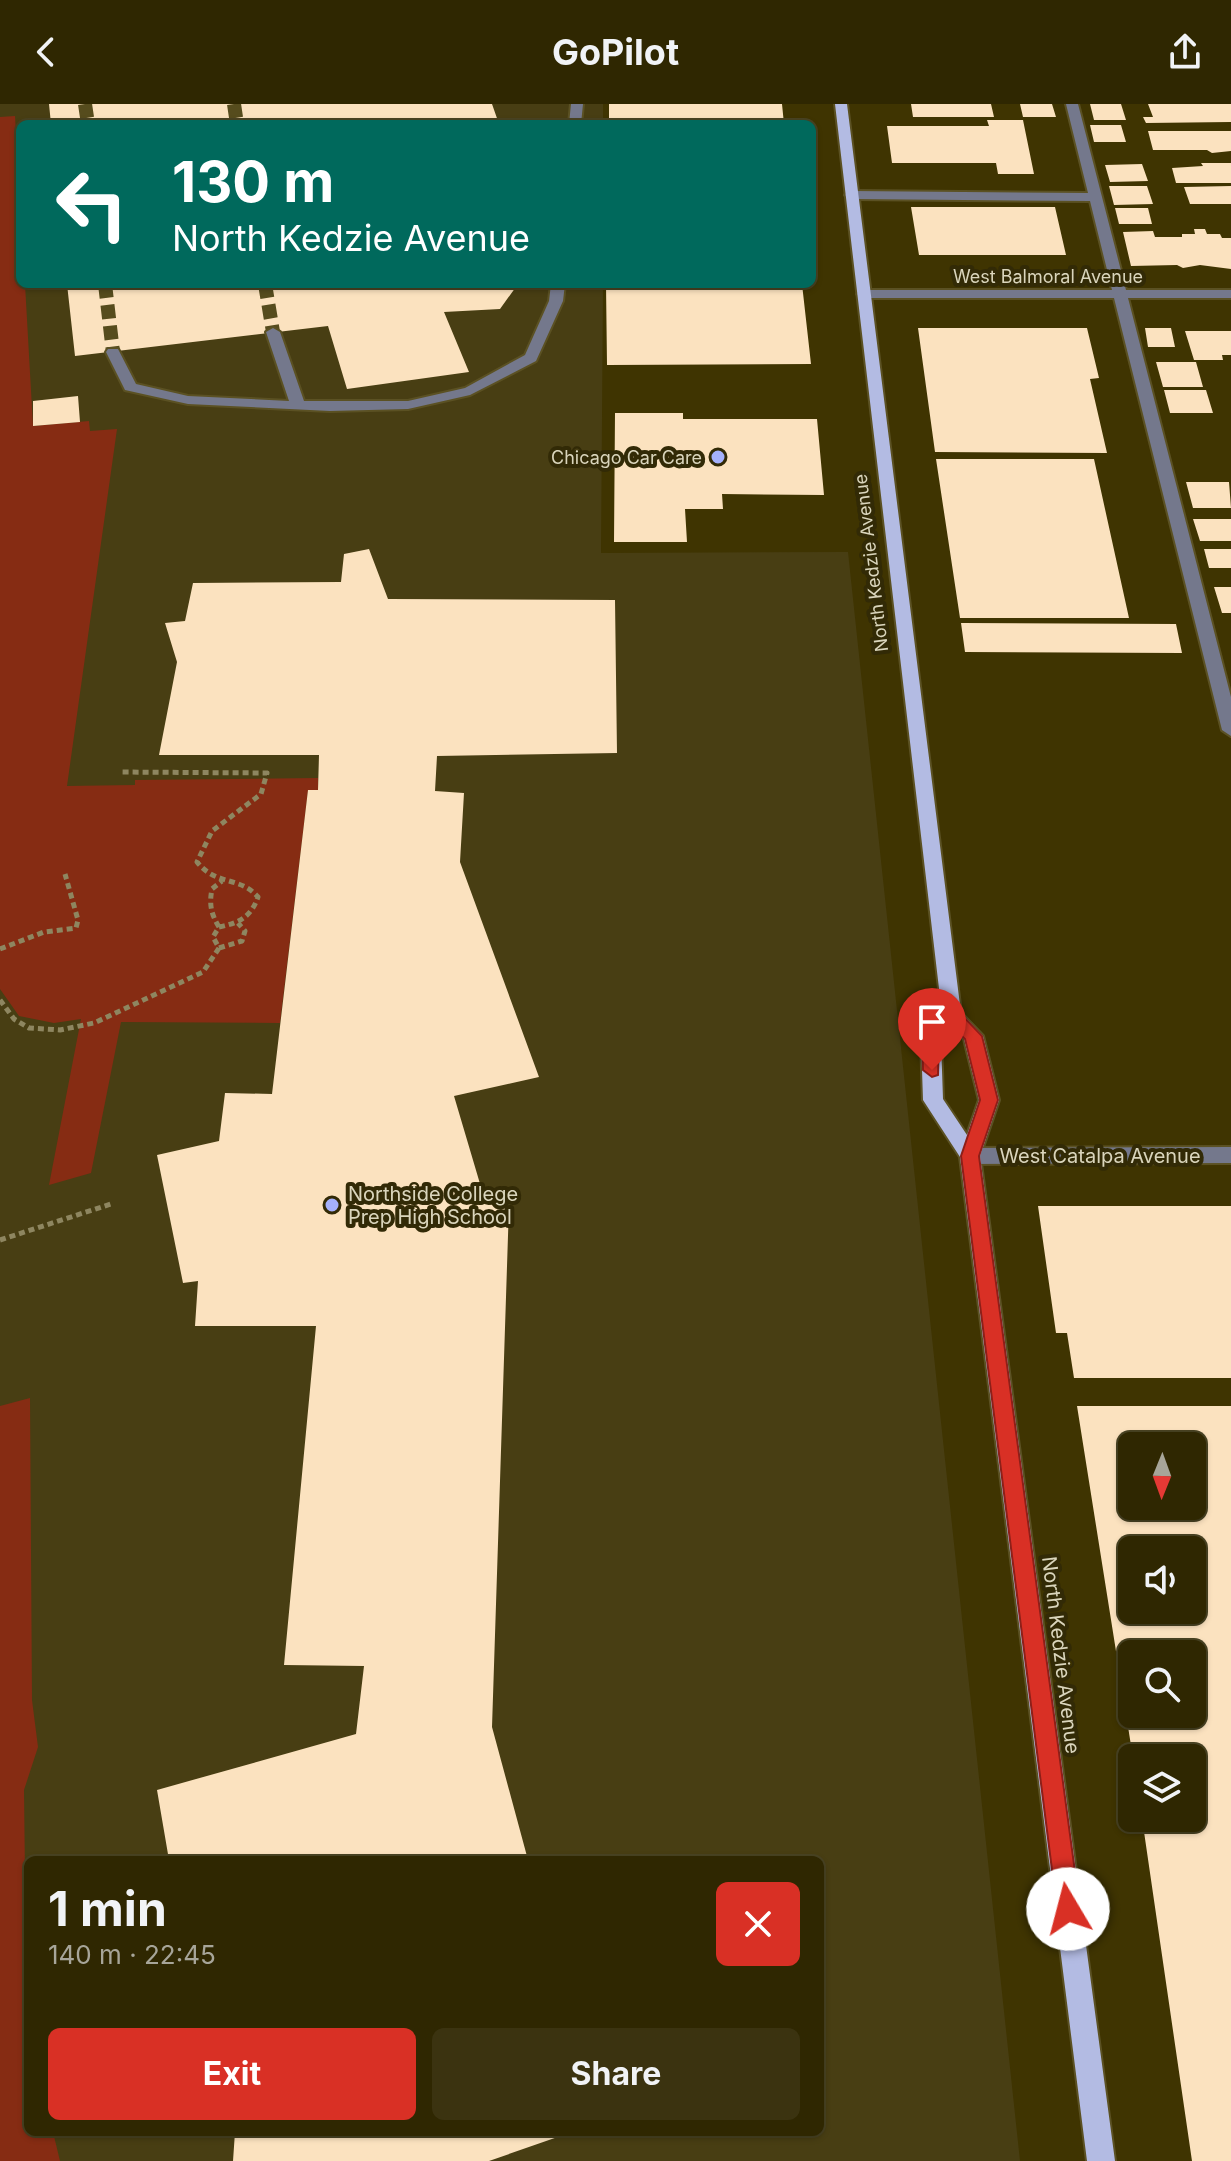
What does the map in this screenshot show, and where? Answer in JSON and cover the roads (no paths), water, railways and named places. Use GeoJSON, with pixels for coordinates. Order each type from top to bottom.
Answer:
{"type":"FeatureCollection","features":[{"type":"Feature","properties":{"kind":"main road","name":"North Kedzie Avenue"},"geometry":{"type":"LineString","coordinates":[[841,104],[952,1016],[973,1036],[989,1100],[970,1156]]}},
{"type":"Feature","properties":{"kind":"main road","name":"North Kedzie Avenue"},"geometry":{"type":"LineString","coordinates":[[952,1016],[931,1039],[933,1100],[970,1156],[1101,2161]]}},
{"type":"Feature","properties":{"kind":"street"},"geometry":{"type":"LineString","coordinates":[[1072,104],[1231,730]]}},
{"type":"Feature","properties":{"kind":"street"},"geometry":{"type":"LineString","coordinates":[[852,195],[1095,197]]}},
{"type":"Feature","properties":{"kind":"street"},"geometry":{"type":"LineString","coordinates":[[113,352],[130,387],[188,400],[298,406],[408,405],[470,391],[531,358],[556,301],[558,288]]}},
{"type":"Feature","properties":{"kind":"street","name":"West Balmoral Avenue"},"geometry":{"type":"LineString","coordinates":[[864,294],[1231,294]]}},
{"type":"Feature","properties":{"kind":"street"},"geometry":{"type":"LineString","coordinates":[[273,332],[298,406]]}},
{"type":"Feature","properties":{"kind":"street","name":"West Catalpa Avenue"},"geometry":{"type":"LineString","coordinates":[[970,1156],[1231,1155]]}},
{"type":"Feature","properties":{"kind":"tunnel"},"geometry":{"type":"LineString","coordinates":[[85,104],[87,120]]}},
{"type":"Feature","properties":{"kind":"tunnel"},"geometry":{"type":"LineString","coordinates":[[234,104],[236,120]]}},
{"type":"Feature","properties":{"kind":"tunnel"},"geometry":{"type":"LineString","coordinates":[[105,288],[113,352]]}},
{"type":"Feature","properties":{"kind":"tunnel"},"geometry":{"type":"LineString","coordinates":[[266,288],[273,332]]}},
{"type":"Feature","properties":{"kind":"place","name":"Chicago Car Care"},"geometry":{"type":"Point","coordinates":[718,457]}},
{"type":"Feature","properties":{"kind":"place","name":"Northside College Prep High School"},"geometry":{"type":"Point","coordinates":[332,1205]}}]}
